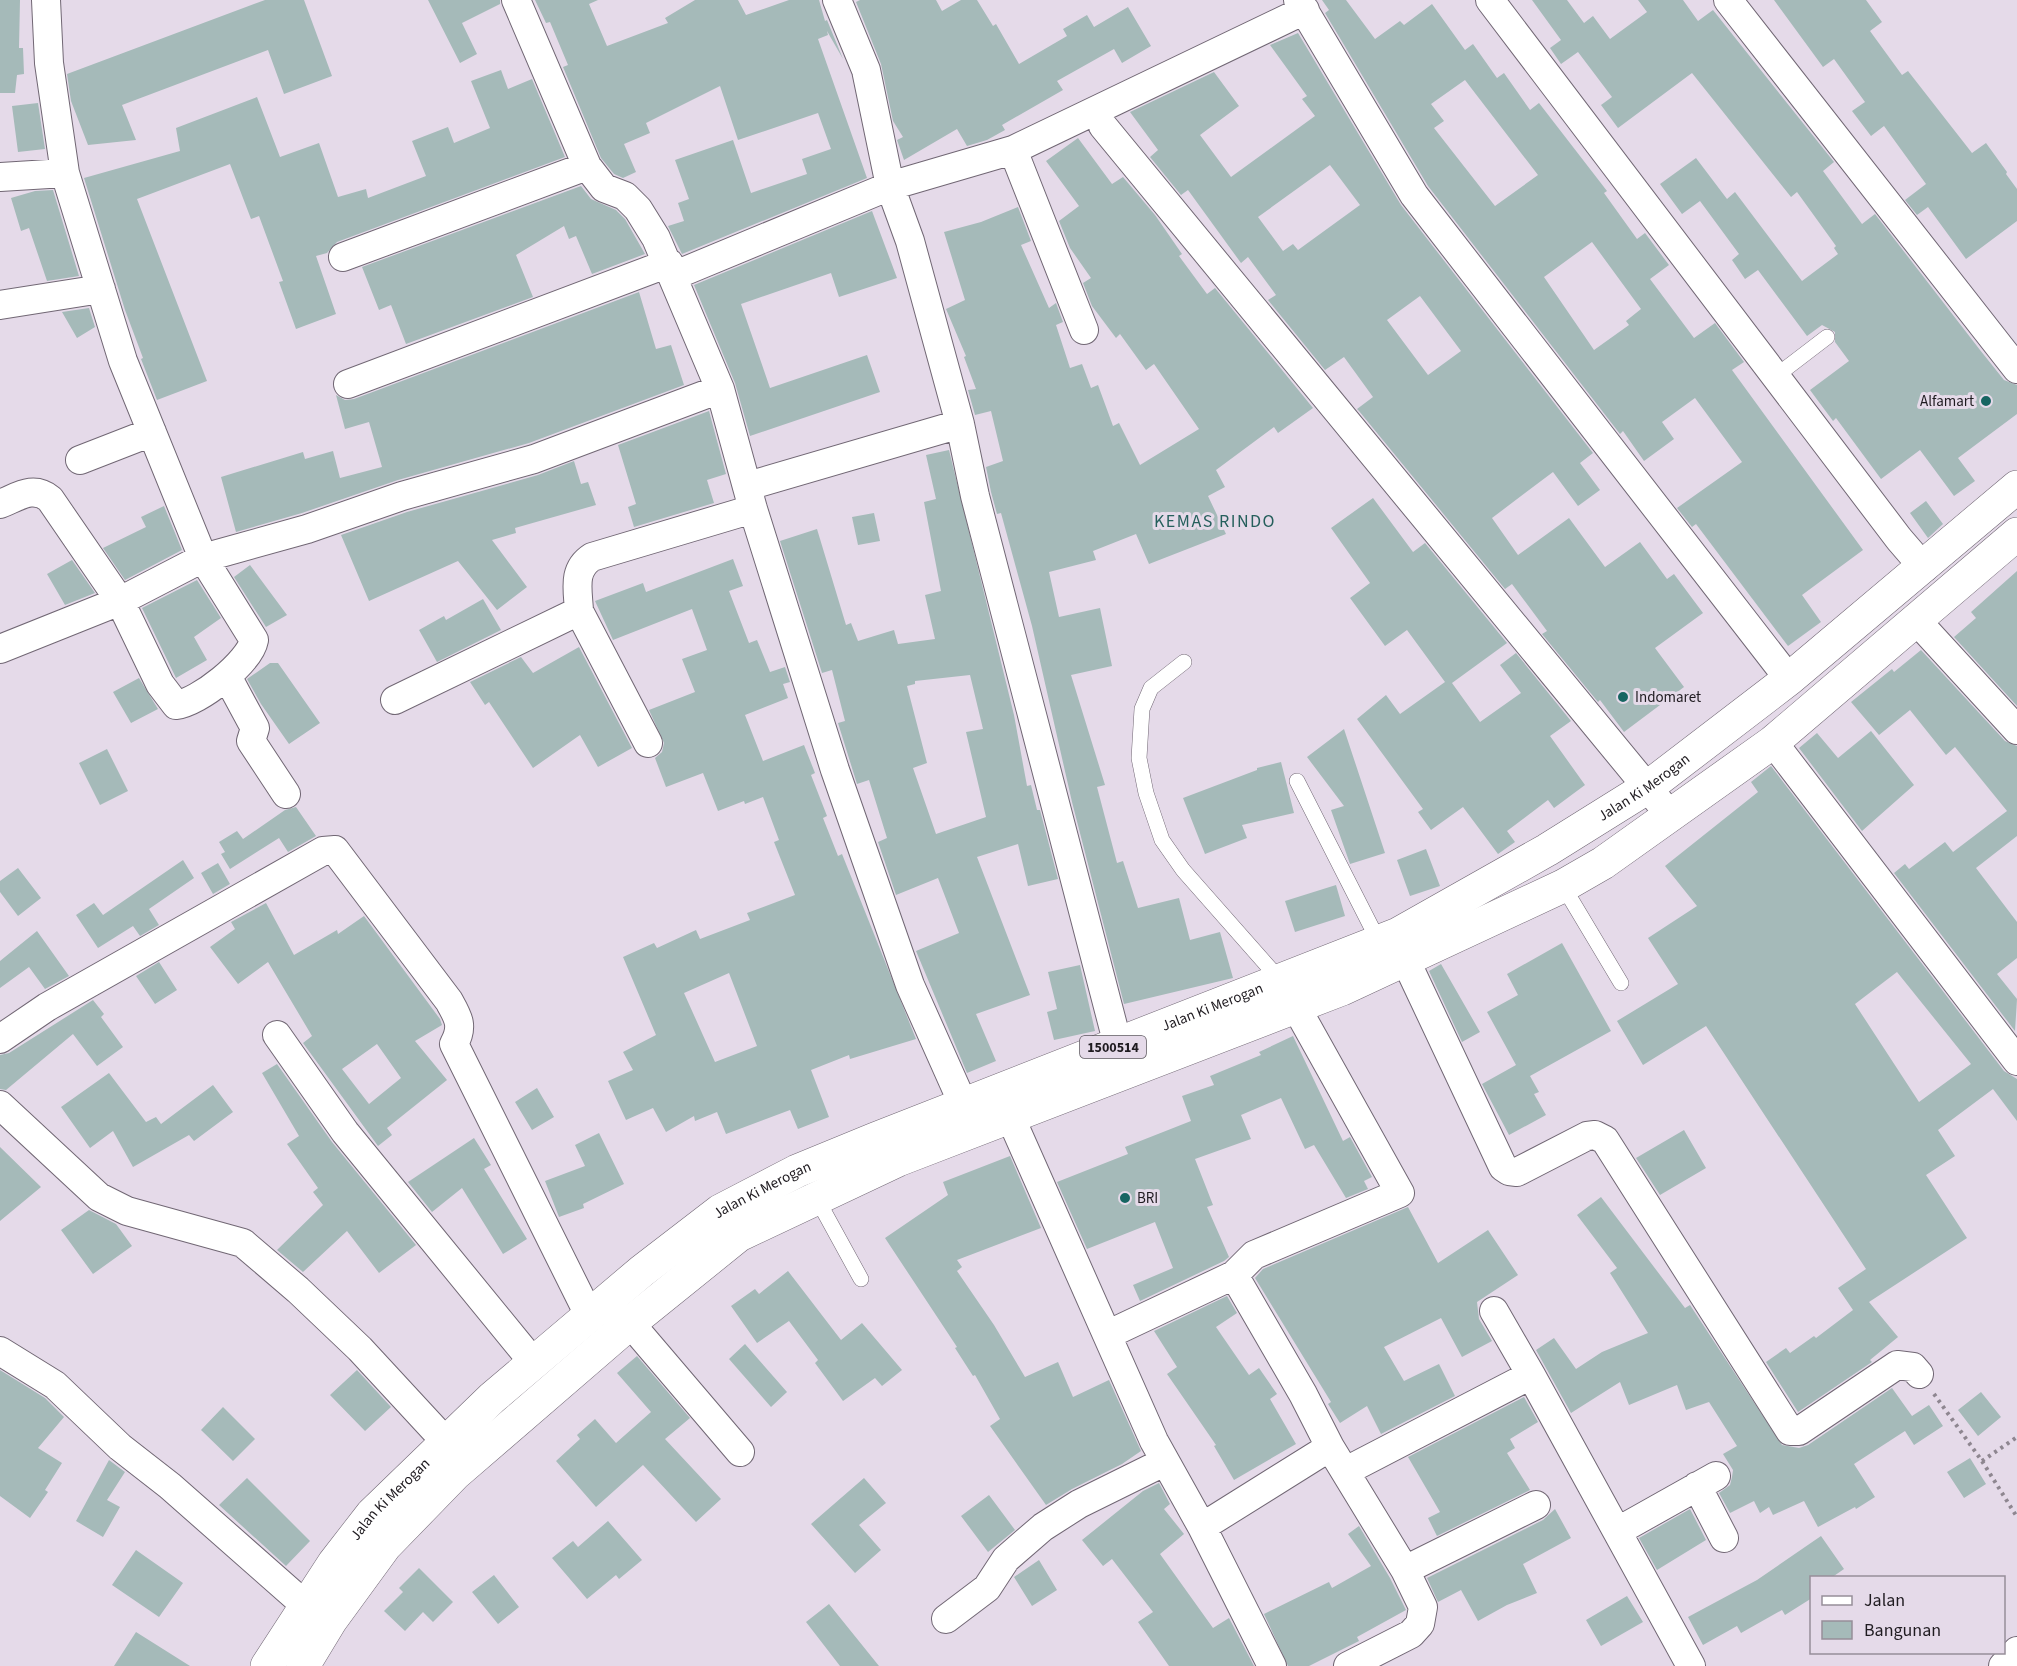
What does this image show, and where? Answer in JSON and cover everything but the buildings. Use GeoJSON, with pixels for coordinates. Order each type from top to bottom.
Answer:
{"type":"FeatureCollection","features":[{"type":"Feature","properties":{"kind":"highway","name":"Jalan Ki Merogan"},"geometry":{"type":"LineString","coordinates":[[1392,951],[1398,934],[1547,850],[1648,787],[1790,679],[2017,487]]}},
{"type":"Feature","properties":{"kind":"highway","name":"Jalan Ki Merogan"},"geometry":{"type":"LineString","coordinates":[[267,1666],[305,1605],[372,1514],[533,1362],[642,1271],[720,1211],[797,1171],[964,1106],[1004,1104],[1563,886],[1603,863],[1773,742],[2017,534]]}},
{"type":"Feature","properties":{"kind":"highway","name":"Jalan Ki Merogan"},"geometry":{"type":"LineString","coordinates":[[303,1666],[331,1620],[393,1538],[455,1474],[630,1323],[739,1235],[898,1160],[1118,1045],[1289,994]]}},
{"type":"Feature","properties":{"kind":"street"},"geometry":{"type":"LineString","coordinates":[[0,504],[28,492],[42,493],[50,499],[120,601],[160,684],[172,703],[176,705],[189,702],[228,678],[232,668],[248,656],[254,640],[203,558],[123,361],[65,173],[49,63],[46,0]]}},
{"type":"Feature","properties":{"kind":"street"},"geometry":{"type":"LineString","coordinates":[[516,0],[587,166],[604,188],[625,196],[638,209],[671,270],[720,389],[751,498],[835,770],[906,974],[964,1106]]}},
{"type":"Feature","properties":{"kind":"street"},"geometry":{"type":"LineString","coordinates":[[837,0],[866,70],[890,186],[910,241],[960,424],[975,496],[1118,1045]]}},
{"type":"Feature","properties":{"kind":"street"},"geometry":{"type":"LineString","coordinates":[[1490,0],[1899,539],[1924,568]]}},
{"type":"Feature","properties":{"kind":"street"},"geometry":{"type":"LineString","coordinates":[[1728,0],[2017,369]]}},
{"type":"Feature","properties":{"kind":"street"},"geometry":{"type":"LineString","coordinates":[[348,384],[671,270],[890,186],[1013,150],[1301,5],[1414,195],[1790,679]]}},
{"type":"Feature","properties":{"kind":"street"},"geometry":{"type":"LineString","coordinates":[[1103,126],[1670,815]]}},
{"type":"Feature","properties":{"kind":"street"},"geometry":{"type":"LineString","coordinates":[[1013,150],[1084,330]]}},
{"type":"Feature","properties":{"kind":"street"},"geometry":{"type":"LineString","coordinates":[[343,257],[587,166]]}},
{"type":"Feature","properties":{"kind":"street"},"geometry":{"type":"LineString","coordinates":[[0,177],[65,173]]}},
{"type":"Feature","properties":{"kind":"street"},"geometry":{"type":"LineString","coordinates":[[0,305],[101,289]]}},
{"type":"Feature","properties":{"kind":"street"},"geometry":{"type":"LineString","coordinates":[[0,649],[120,601],[203,558],[307,529],[402,496],[534,459],[720,389]]}},
{"type":"Feature","properties":{"kind":"street"},"geometry":{"type":"LineString","coordinates":[[648,743],[579,611],[577,576],[584,562],[592,557],[751,498],[960,424]]}},
{"type":"Feature","properties":{"kind":"street"},"geometry":{"type":"LineString","coordinates":[[80,460],[152,432]]}},
{"type":"Feature","properties":{"kind":"street"},"geometry":{"type":"LineString","coordinates":[[395,700],[579,611]]}},
{"type":"Feature","properties":{"kind":"street"},"geometry":{"type":"LineString","coordinates":[[1916,620],[2017,730]]}},
{"type":"Feature","properties":{"kind":"street"},"geometry":{"type":"LineString","coordinates":[[228,678],[255,728],[251,741],[286,794]]}},
{"type":"Feature","properties":{"kind":"street"},"geometry":{"type":"LineString","coordinates":[[1773,742],[2017,1061]]}},
{"type":"Feature","properties":{"kind":"street"},"geometry":{"type":"LineString","coordinates":[[0,1039],[47,1007],[323,851],[335,850],[449,1001],[460,1021],[460,1033],[454,1044],[590,1315]]}},
{"type":"Feature","properties":{"kind":"street"},"geometry":{"type":"LineString","coordinates":[[1392,951],[1503,1167],[1517,1172],[1587,1136],[1595,1135],[1605,1140],[1790,1431],[1799,1431],[1897,1365],[1905,1364],[1913,1367],[1919,1374]]}},
{"type":"Feature","properties":{"kind":"street"},"geometry":{"type":"LineString","coordinates":[[1107,1335],[1234,1275],[1254,1256],[1400,1193],[1289,994]]}},
{"type":"Feature","properties":{"kind":"street"},"geometry":{"type":"LineString","coordinates":[[277,1035],[345,1132],[533,1362]]}},
{"type":"Feature","properties":{"kind":"street"},"geometry":{"type":"LineString","coordinates":[[1004,1104],[1164,1462],[1202,1527],[1272,1666]]}},
{"type":"Feature","properties":{"kind":"street"},"geometry":{"type":"LineString","coordinates":[[0,1105],[99,1197],[127,1211],[243,1243],[298,1290],[360,1349],[446,1442]]}},
{"type":"Feature","properties":{"kind":"street"},"geometry":{"type":"LineString","coordinates":[[1234,1275],[1304,1394],[1330,1447],[1405,1570],[1423,1607],[1420,1624],[1410,1634],[1348,1666]]}},
{"type":"Feature","properties":{"kind":"street"},"geometry":{"type":"LineString","coordinates":[[1494,1311],[1691,1666]]}},
{"type":"Feature","properties":{"kind":"street"},"geometry":{"type":"LineString","coordinates":[[630,1323],[740,1452]]}},
{"type":"Feature","properties":{"kind":"street"},"geometry":{"type":"LineString","coordinates":[[0,1351],[61,1391],[120,1447],[171,1486],[305,1605]]}},
{"type":"Feature","properties":{"kind":"street"},"geometry":{"type":"LineString","coordinates":[[1346,1471],[1531,1375]]}},
{"type":"Feature","properties":{"kind":"street"},"geometry":{"type":"LineString","coordinates":[[1202,1527],[1330,1447]]}},
{"type":"Feature","properties":{"kind":"street"},"geometry":{"type":"LineString","coordinates":[[946,1619],[987,1588],[1006,1559],[1043,1527],[1079,1504],[1164,1462]]}},
{"type":"Feature","properties":{"kind":"street"},"geometry":{"type":"LineString","coordinates":[[1618,1531],[1706,1481],[1724,1538]]}},
{"type":"Feature","properties":{"kind":"street"},"geometry":{"type":"LineString","coordinates":[[1405,1570],[1536,1505]]}},
{"type":"Feature","properties":{"kind":"street"},"geometry":{"type":"LineString","coordinates":[[2003,1666],[2017,1651]]}},
{"type":"Feature","properties":{"kind":"lane"},"geometry":{"type":"LineString","coordinates":[[1776,376],[1827,337]]}},
{"type":"Feature","properties":{"kind":"lane"},"geometry":{"type":"LineString","coordinates":[[1184,662],[1151,688],[1142,710],[1138,758],[1146,793],[1162,840],[1289,994]]}},
{"type":"Feature","properties":{"kind":"lane"},"geometry":{"type":"LineString","coordinates":[[1297,781],[1392,951]]}},
{"type":"Feature","properties":{"kind":"lane"},"geometry":{"type":"LineString","coordinates":[[1563,886],[1621,983]]}},
{"type":"Feature","properties":{"kind":"lane"},"geometry":{"type":"LineString","coordinates":[[816,1197],[861,1279]]}},
{"type":"Feature","properties":{"kind":"path"},"geometry":{"type":"LineString","coordinates":[[1919,1374],[1982,1461],[2017,1517]]}},
{"type":"Feature","properties":{"kind":"path"},"geometry":{"type":"LineString","coordinates":[[1982,1461],[2017,1437]]}},
{"type":"Feature","properties":{"kind":"place","name":"Alfamart"},"geometry":{"type":"Point","coordinates":[1986,401]}},
{"type":"Feature","properties":{"kind":"place","name":"Indomaret"},"geometry":{"type":"Point","coordinates":[1623,697]}},
{"type":"Feature","properties":{"kind":"place","name":"BRI"},"geometry":{"type":"Point","coordinates":[1125,1198]}},
{"type":"Feature","properties":{"kind":"district","name":"KEMAS RINDO"},"geometry":{"type":"Point","coordinates":[1215,521]}}]}
